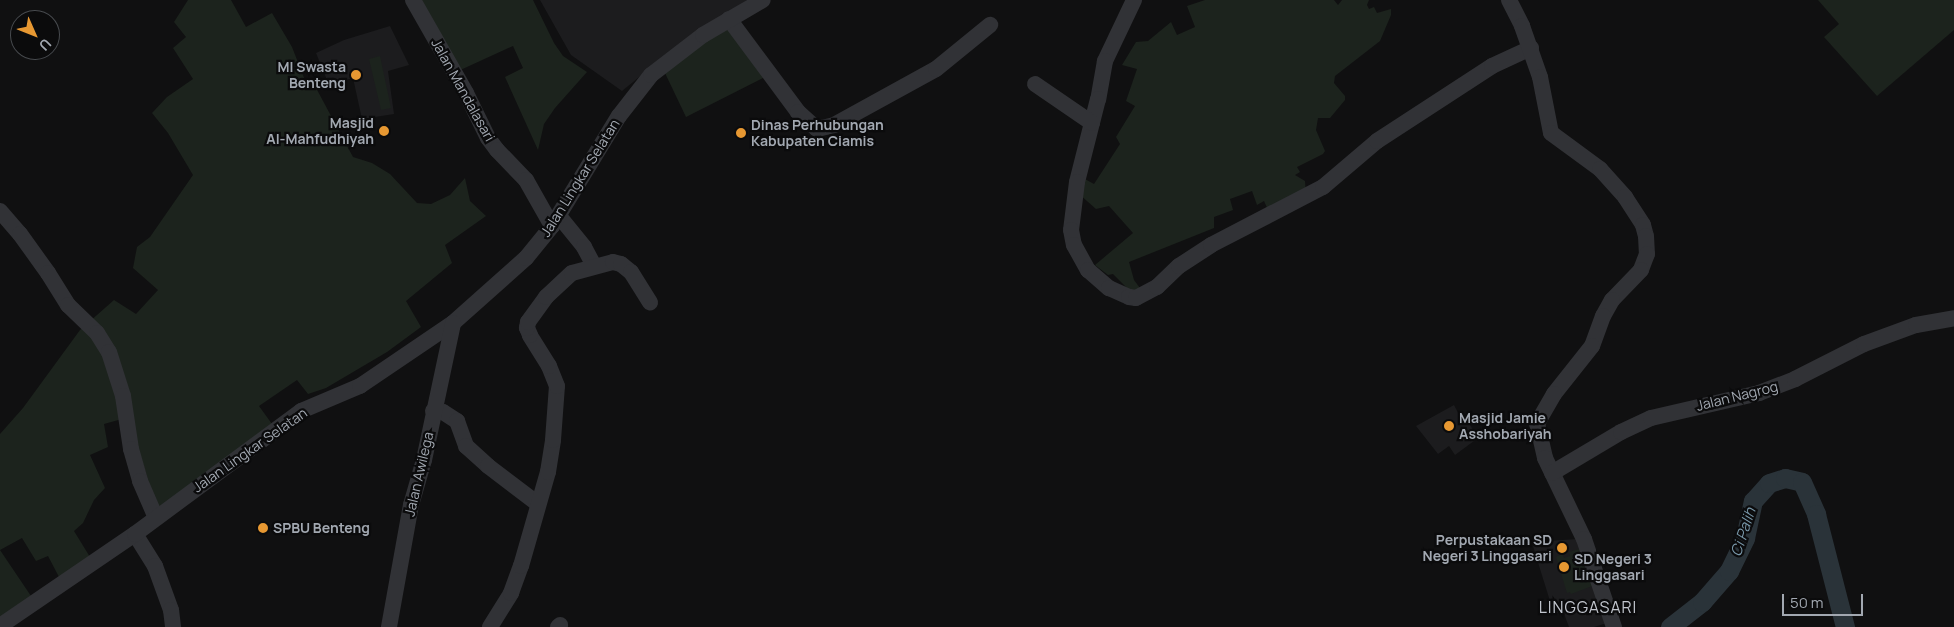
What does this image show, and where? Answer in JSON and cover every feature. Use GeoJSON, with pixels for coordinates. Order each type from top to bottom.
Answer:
{"type":"FeatureCollection","features":[{"type":"Feature","properties":{"kind":"street","name":"Jalan Mandalasari"},"geometry":{"type":"LineString","coordinates":[[413,0],[466,93],[488,138],[526,180],[555,221],[584,247],[594,266]]}},
{"type":"Feature","properties":{"kind":"street","name":"Jalan Lingkar Selatan"},"geometry":{"type":"LineString","coordinates":[[0,626],[135,534],[301,411],[360,386],[453,323],[526,258],[555,221],[619,116],[651,75],[684,48],[763,0]]}},
{"type":"Feature","properties":{"kind":"street"},"geometry":{"type":"LineString","coordinates":[[1134,0],[1105,61],[1077,182],[1071,230],[1074,245],[1094,276],[1115,292],[1136,298],[1157,287],[1179,266],[1210,244],[1322,186],[1376,141],[1492,66],[1531,48]]}},
{"type":"Feature","properties":{"kind":"street"},"geometry":{"type":"LineString","coordinates":[[1509,0],[1531,48],[1540,77],[1551,133],[1600,169],[1625,197],[1643,225],[1648,247],[1646,261],[1641,270],[1612,300],[1603,316],[1592,346],[1554,394],[1537,423],[1541,434],[1541,443],[1552,473],[1584,539],[1614,627]]}},
{"type":"Feature","properties":{"kind":"street"},"geometry":{"type":"LineString","coordinates":[[729,19],[798,112],[817,130],[834,125],[936,69],[990,25]]}},
{"type":"Feature","properties":{"kind":"street"},"geometry":{"type":"LineString","coordinates":[[1035,84],[1092,123]]}},
{"type":"Feature","properties":{"kind":"street"},"geometry":{"type":"LineString","coordinates":[[0,211],[37,257],[68,305],[97,333],[109,352],[123,396],[131,449],[140,481],[156,518]]}},
{"type":"Feature","properties":{"kind":"street"},"geometry":{"type":"LineString","coordinates":[[490,627],[511,593],[548,472],[554,440],[557,386],[549,366],[530,335],[527,328],[528,322],[546,297],[560,282],[572,273],[613,262],[621,264],[631,272],[650,302]]}},
{"type":"Feature","properties":{"kind":"street","name":"Jalan Nagrog"},"geometry":{"type":"LineString","coordinates":[[1552,473],[1621,432],[1651,418],[1759,393],[1795,379],[1864,344],[1916,325],[1954,318]]}},
{"type":"Feature","properties":{"kind":"street","name":"Jalan Awilega"},"geometry":{"type":"LineString","coordinates":[[389,627],[404,541],[453,323]]}},
{"type":"Feature","properties":{"kind":"street"},"geometry":{"type":"LineString","coordinates":[[434,411],[442,412],[456,421],[466,446],[488,466],[538,504]]}},
{"type":"Feature","properties":{"kind":"street"},"geometry":{"type":"LineString","coordinates":[[135,534],[155,566],[171,610],[174,627]]}},
{"type":"Feature","properties":{"kind":"shaded area"},"geometry":{"type":"Polygon","coordinates":[[[188,0],[231,0],[246,27],[272,13],[292,47],[308,88],[315,86],[353,157],[372,163],[390,174],[417,203],[431,204],[450,195],[465,178],[470,201],[486,216],[445,245],[452,263],[406,301],[421,327],[387,352],[326,388],[308,394],[297,380],[259,406],[272,424],[157,510],[129,417],[104,424],[108,447],[90,455],[105,488],[94,500],[83,523],[74,531],[90,557],[59,577],[48,556],[36,561],[22,538],[0,550],[0,434],[23,408],[80,330],[114,300],[136,314],[158,290],[133,268],[137,247],[150,237],[193,175],[168,133],[152,113],[167,97],[193,79],[173,48],[186,37],[174,22],[188,0]]]}},
{"type":"Feature","properties":{"kind":"shaded area"},"geometry":{"type":"Polygon","coordinates":[[[421,0],[533,0],[554,43],[563,56],[587,72],[555,108],[544,124],[538,150],[505,77],[523,68],[513,46],[456,72],[421,0]]]}},
{"type":"Feature","properties":{"kind":"shaded area"},"geometry":{"type":"Polygon","coordinates":[[[540,0],[747,0],[660,60],[622,91],[571,55],[540,0]]]}},
{"type":"Feature","properties":{"kind":"shaded area"},"geometry":{"type":"Polygon","coordinates":[[[1205,0],[1334,0],[1338,5],[1342,0],[1369,0],[1367,5],[1369,9],[1374,7],[1377,13],[1391,9],[1391,15],[1380,41],[1335,76],[1334,83],[1345,96],[1345,100],[1330,118],[1318,118],[1316,130],[1325,151],[1323,154],[1297,167],[1300,172],[1295,175],[1305,181],[1306,194],[1269,212],[1264,201],[1257,205],[1252,191],[1230,199],[1233,210],[1214,217],[1214,228],[1129,262],[1134,280],[1143,292],[1134,295],[1113,274],[1108,275],[1095,265],[1133,233],[1109,206],[1096,209],[1079,194],[1083,178],[1094,184],[1120,144],[1116,137],[1135,106],[1126,101],[1137,69],[1122,65],[1136,42],[1148,41],[1171,22],[1177,35],[1195,27],[1187,6],[1205,0]]]}},
{"type":"Feature","properties":{"kind":"shaded area"},"geometry":{"type":"Polygon","coordinates":[[[1818,0],[1954,0],[1954,30],[1877,96],[1824,37],[1839,24],[1818,0]]]}},
{"type":"Feature","properties":{"kind":"shaded area"},"geometry":{"type":"Polygon","coordinates":[[[727,24],[767,76],[686,117],[665,73],[727,24]]]}},
{"type":"Feature","properties":{"kind":"shaded area","name":"MI Swasta Benteng"},"geometry":{"type":"Polygon","coordinates":[[[390,26],[409,65],[388,71],[394,114],[362,119],[353,78],[329,85],[316,53],[344,40],[390,26]]]}},
{"type":"Feature","properties":{"kind":"shaded area"},"geometry":{"type":"Polygon","coordinates":[[[380,56],[391,108],[381,110],[369,59],[380,56]]]}},
{"type":"Feature","properties":{"kind":"shaded area"},"geometry":{"type":"Polygon","coordinates":[[[1454,405],[1463,422],[1467,420],[1478,438],[1455,455],[1449,446],[1438,454],[1416,426],[1454,405]]]}},
{"type":"Feature","properties":{"kind":"shaded area","name":"SD Negeri 3 Linggasari"},"geometry":{"type":"Polygon","coordinates":[[[1545,539],[1546,541],[1578,539],[1607,623],[1594,627],[1569,627],[1563,611],[1554,614],[1532,543],[1545,539]]]}},
{"type":"Feature","properties":{"kind":"shaded area"},"geometry":{"type":"Polygon","coordinates":[[[1582,548],[1595,585],[1571,594],[1570,592],[1567,593],[1556,557],[1562,554],[1564,558],[1570,556],[1569,552],[1582,548]]]}},
{"type":"Feature","properties":{"kind":"shaded area"},"geometry":{"type":"Polygon","coordinates":[[[0,550],[31,596],[0,617],[0,550]]]}},
{"type":"Feature","properties":{"kind":"waterway","name":"Ci Palih"},"geometry":{"type":"LineString","coordinates":[[1670,627],[1702,602],[1729,571],[1745,538],[1753,501],[1769,483],[1785,478],[1802,482],[1816,514],[1845,627]]}},
{"type":"Feature","properties":{"kind":"place","name":"MI Swasta Benteng"},"geometry":{"type":"Point","coordinates":[356,75]}},
{"type":"Feature","properties":{"kind":"place","name":"Masjid Al-Mahfudhiyah"},"geometry":{"type":"Point","coordinates":[384,131]}},
{"type":"Feature","properties":{"kind":"place","name":"Dinas Perhubungan Kabupaten Ciamis"},"geometry":{"type":"Point","coordinates":[741,133]}},
{"type":"Feature","properties":{"kind":"place","name":"Masjid Jamie Asshobariyah"},"geometry":{"type":"Point","coordinates":[1449,426]}},
{"type":"Feature","properties":{"kind":"place","name":"SPBU Benteng"},"geometry":{"type":"Point","coordinates":[263,528]}},
{"type":"Feature","properties":{"kind":"place","name":"Perpustakaan SD Negeri 3 Linggasari"},"geometry":{"type":"Point","coordinates":[1562,548]}},
{"type":"Feature","properties":{"kind":"place","name":"SD Negeri 3 Linggasari"},"geometry":{"type":"Point","coordinates":[1564,567]}},
{"type":"Feature","properties":{"kind":"district","name":"LINGGASARI"},"geometry":{"type":"Point","coordinates":[1588,607]}}]}
